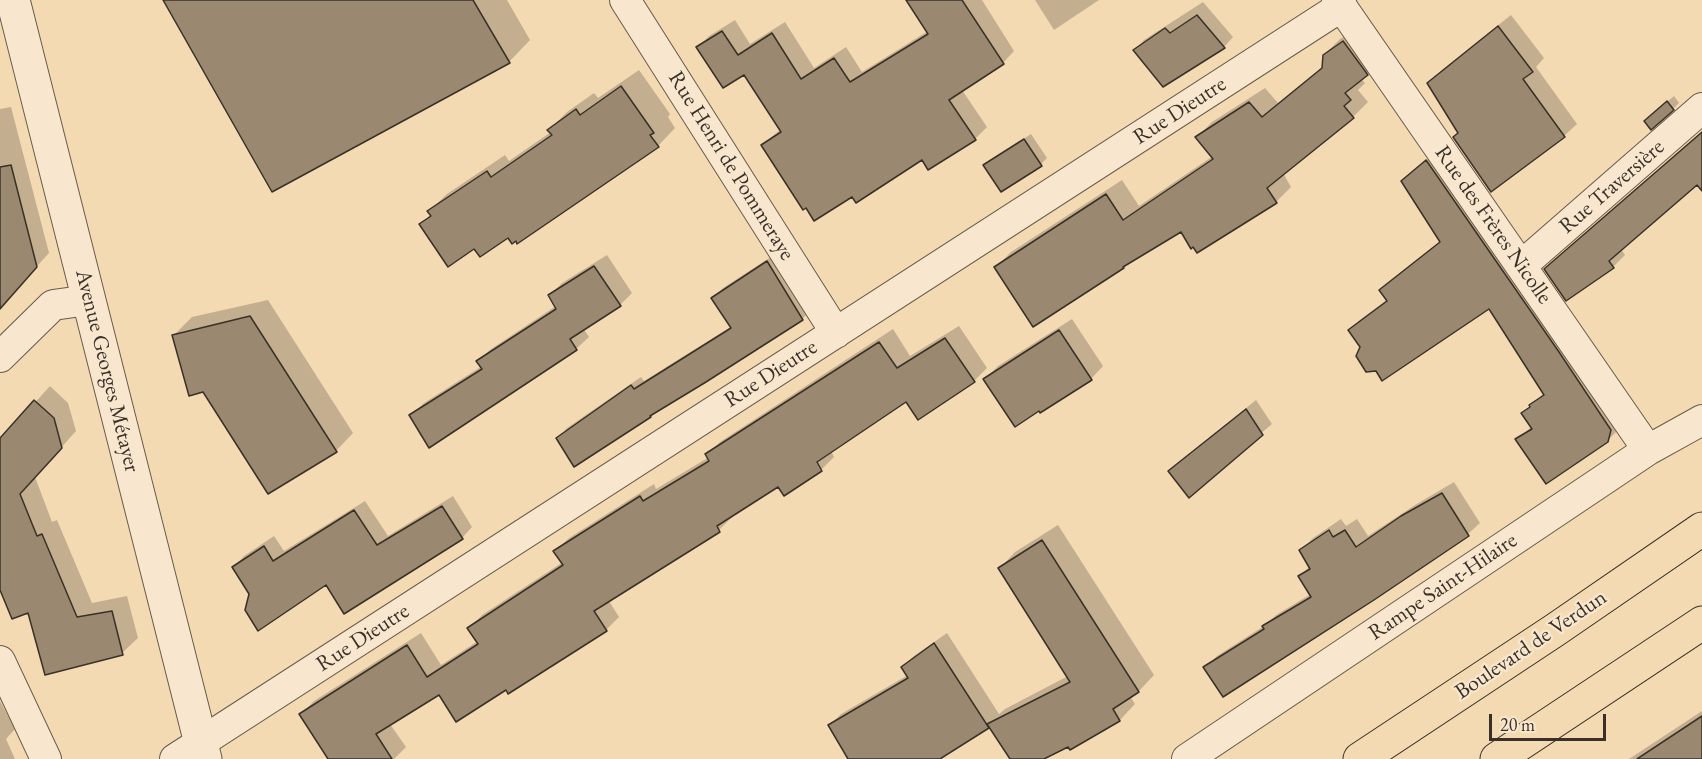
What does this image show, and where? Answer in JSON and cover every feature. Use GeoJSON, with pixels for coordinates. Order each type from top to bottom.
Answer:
{"type":"FeatureCollection","features":[{"type":"Feature","properties":{"kind":"main road","name":"Boulevard de Verdun"},"geometry":{"type":"LineString","coordinates":[[1360,759],[1702,529]]}},
{"type":"Feature","properties":{"kind":"main road"},"geometry":{"type":"LineString","coordinates":[[1497,759],[1702,623]]}},
{"type":"Feature","properties":{"kind":"street","name":"Avenue Georges Métayer"},"geometry":{"type":"LineString","coordinates":[[13,0],[89,300],[194,753]]}},
{"type":"Feature","properties":{"kind":"street","name":"Rue Henri de Pommeraye"},"geometry":{"type":"LineString","coordinates":[[625,0],[836,333]]}},
{"type":"Feature","properties":{"kind":"street","name":"Rue Dieutre"},"geometry":{"type":"LineString","coordinates":[[194,753],[1339,3]]}},
{"type":"Feature","properties":{"kind":"street","name":"Rue des Frères Nicolle"},"geometry":{"type":"LineString","coordinates":[[1339,3],[1648,450]]}},
{"type":"Feature","properties":{"kind":"street","name":"Rue Traversière"},"geometry":{"type":"LineString","coordinates":[[1521,266],[1702,108]]}},
{"type":"Feature","properties":{"kind":"street"},"geometry":{"type":"LineString","coordinates":[[0,357],[53,305],[89,300]]}},
{"type":"Feature","properties":{"kind":"street","name":"Rampe Saint-Hilaire"},"geometry":{"type":"LineString","coordinates":[[1187,759],[1648,450],[1702,420]]}},
{"type":"Feature","properties":{"kind":"street"},"geometry":{"type":"LineString","coordinates":[[0,661],[46,759]]}},
{"type":"Feature","properties":{"kind":"building"},"geometry":{"type":"Polygon","coordinates":[[[163,0],[473,0],[510,63],[272,192],[163,0]]]}},
{"type":"Feature","properties":{"kind":"building"},"geometry":{"type":"Polygon","coordinates":[[[906,0],[962,0],[1004,64],[949,100],[976,140],[928,170],[922,160],[856,203],[852,197],[814,221],[806,208],[803,210],[761,145],[781,132],[744,75],[723,88],[696,47],[722,31],[738,55],[772,33],[801,79],[834,58],[850,82],[928,34],[906,0]]]}},
{"type":"Feature","properties":{"kind":"building"},"geometry":{"type":"Polygon","coordinates":[[[1197,15],[1225,48],[1163,87],[1133,50],[1165,28],[1170,33],[1197,15]]]}},
{"type":"Feature","properties":{"kind":"building"},"geometry":{"type":"Polygon","coordinates":[[[1498,26],[1533,72],[1523,79],[1565,137],[1491,192],[1453,137],[1458,133],[1427,83],[1498,26]]]}},
{"type":"Feature","properties":{"kind":"building"},"geometry":{"type":"Polygon","coordinates":[[[1343,41],[1368,75],[1345,93],[1351,100],[1344,106],[1354,118],[1267,188],[1277,203],[1197,253],[1193,247],[1191,249],[1181,232],[1123,267],[1033,327],[994,267],[1106,194],[1123,220],[1213,159],[1195,137],[1249,102],[1262,117],[1322,68],[1323,55],[1343,41]]]}},
{"type":"Feature","properties":{"kind":"building"},"geometry":{"type":"Polygon","coordinates":[[[621,86],[654,133],[650,135],[659,147],[517,244],[516,241],[512,244],[508,238],[480,257],[474,249],[448,267],[419,224],[431,216],[427,211],[487,171],[491,177],[552,135],[547,130],[576,109],[580,115],[621,86]]]}},
{"type":"Feature","properties":{"kind":"building"},"geometry":{"type":"Polygon","coordinates":[[[1667,101],[1674,110],[1651,130],[1644,121],[1667,101]]]}},
{"type":"Feature","properties":{"kind":"building"},"geometry":{"type":"Polygon","coordinates":[[[1702,132],[1702,191],[1697,185],[1609,261],[1614,268],[1566,301],[1544,269],[1702,132]]]}},
{"type":"Feature","properties":{"kind":"building"},"geometry":{"type":"Polygon","coordinates":[[[1024,139],[1042,166],[1001,192],[983,165],[1024,139]]]}},
{"type":"Feature","properties":{"kind":"building"},"geometry":{"type":"Polygon","coordinates":[[[1426,160],[1611,430],[1608,442],[1546,484],[1515,439],[1532,429],[1521,413],[1544,395],[1489,309],[1382,381],[1376,371],[1366,372],[1356,356],[1360,347],[1348,330],[1387,301],[1379,290],[1440,242],[1401,181],[1426,160]]]}},
{"type":"Feature","properties":{"kind":"building"},"geometry":{"type":"Polygon","coordinates":[[[11,165],[37,267],[0,309],[0,167],[11,165]]]}},
{"type":"Feature","properties":{"kind":"building"},"geometry":{"type":"Polygon","coordinates":[[[767,261],[803,320],[650,416],[574,467],[556,438],[631,385],[634,389],[731,328],[711,298],[767,261]]]}},
{"type":"Feature","properties":{"kind":"building"},"geometry":{"type":"Polygon","coordinates":[[[594,266],[621,306],[570,339],[577,350],[429,448],[409,415],[482,369],[476,361],[556,309],[548,295],[594,266]]]}},
{"type":"Feature","properties":{"kind":"building"},"geometry":{"type":"Polygon","coordinates":[[[250,316],[337,452],[268,494],[203,392],[189,396],[172,335],[250,316]]]}},
{"type":"Feature","properties":{"kind":"building"},"geometry":{"type":"Polygon","coordinates":[[[1059,330],[1092,380],[1015,427],[983,379],[1059,330]]]}},
{"type":"Feature","properties":{"kind":"building"},"geometry":{"type":"Polygon","coordinates":[[[945,338],[975,382],[918,420],[906,402],[817,462],[822,471],[784,496],[778,487],[717,526],[720,532],[594,611],[607,631],[508,694],[506,690],[456,722],[439,695],[376,734],[392,759],[328,759],[299,714],[407,645],[427,677],[478,644],[467,628],[563,565],[553,551],[640,496],[643,501],[709,461],[705,454],[879,342],[897,368],[945,338]]]}},
{"type":"Feature","properties":{"kind":"building"},"geometry":{"type":"Polygon","coordinates":[[[34,400],[54,418],[62,448],[20,494],[37,536],[42,534],[77,617],[112,611],[123,655],[45,675],[28,613],[12,619],[0,590],[0,438],[34,400]]]}},
{"type":"Feature","properties":{"kind":"building"},"geometry":{"type":"Polygon","coordinates":[[[1246,409],[1263,435],[1189,498],[1168,471],[1246,409]]]}},
{"type":"Feature","properties":{"kind":"building"},"geometry":{"type":"Polygon","coordinates":[[[1442,493],[1469,536],[1223,697],[1203,667],[1264,629],[1262,626],[1311,597],[1298,576],[1310,569],[1299,550],[1329,530],[1333,537],[1345,530],[1356,547],[1401,516],[1442,493]]]}},
{"type":"Feature","properties":{"kind":"building"},"geometry":{"type":"Polygon","coordinates":[[[442,506],[463,539],[344,614],[326,585],[258,631],[245,610],[249,594],[232,567],[264,546],[273,561],[354,510],[377,545],[442,506]]]}},
{"type":"Feature","properties":{"kind":"building"},"geometry":{"type":"Polygon","coordinates":[[[1042,540],[1139,692],[1113,709],[1120,721],[1070,750],[1068,747],[1044,759],[1010,759],[987,724],[1070,682],[998,568],[1042,540]]]}},
{"type":"Feature","properties":{"kind":"building"},"geometry":{"type":"Polygon","coordinates":[[[934,643],[989,728],[940,759],[848,759],[828,725],[908,678],[901,667],[934,643]]]}},
{"type":"Feature","properties":{"kind":"building"},"geometry":{"type":"Polygon","coordinates":[[[1702,716],[1702,759],[1637,759],[1702,716]]]}}]}
